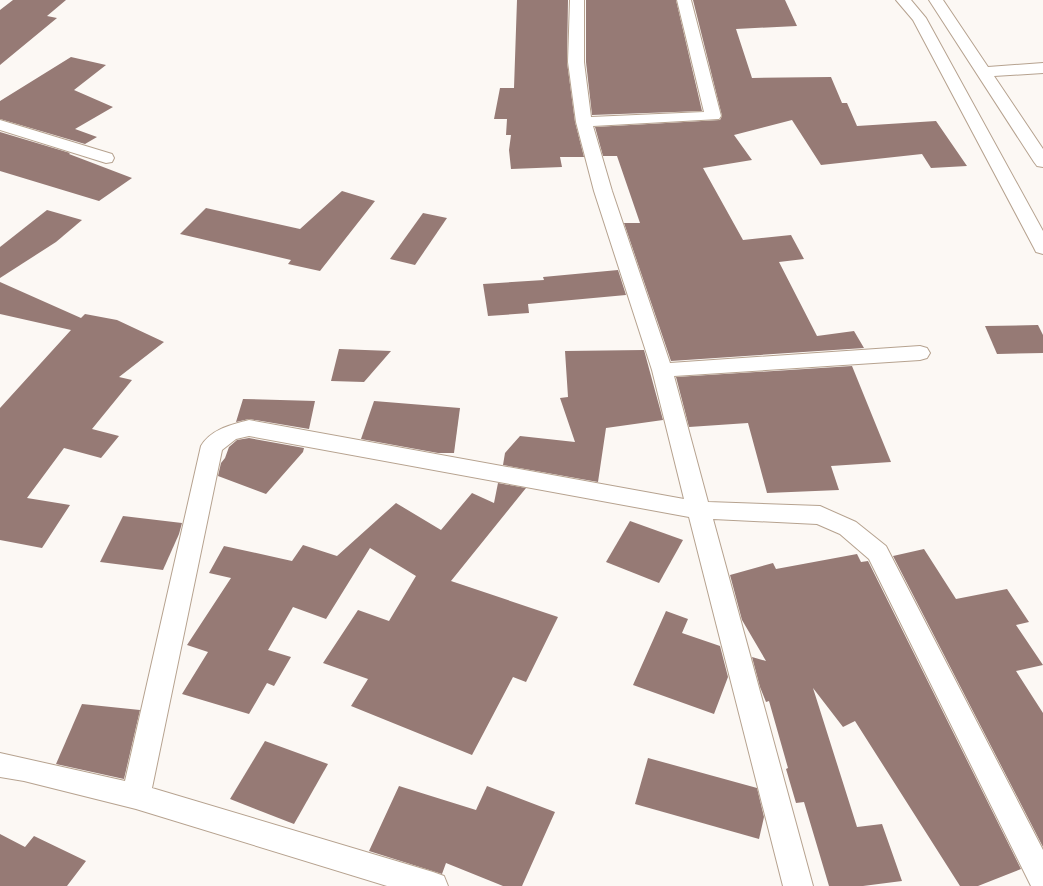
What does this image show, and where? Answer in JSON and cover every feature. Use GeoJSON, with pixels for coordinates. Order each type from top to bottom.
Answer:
{"type":"FeatureCollection","features":[{"type":"Feature","properties":{"kind":"street"},"geometry":{"type":"LineString","coordinates":[[577,0],[576,62],[584,122],[603,191],[662,370],[798,886]]}},
{"type":"Feature","properties":{"kind":"street"},"geometry":{"type":"LineString","coordinates":[[584,122],[713,116],[684,0]]}},
{"type":"Feature","properties":{"kind":"street"},"geometry":{"type":"LineString","coordinates":[[903,0],[919,18],[1043,248]]}},
{"type":"Feature","properties":{"kind":"street"},"geometry":{"type":"LineString","coordinates":[[936,0],[1043,162]]}},
{"type":"Feature","properties":{"kind":"street"},"geometry":{"type":"LineString","coordinates":[[984,72],[1043,68]]}},
{"type":"Feature","properties":{"kind":"street"},"geometry":{"type":"LineString","coordinates":[[0,125],[106,158]]}},
{"type":"Feature","properties":{"kind":"street"},"geometry":{"type":"LineString","coordinates":[[662,370],[920,353]]}},
{"type":"Feature","properties":{"kind":"street"},"geometry":{"type":"LineString","coordinates":[[136,796],[212,446],[228,434],[249,428],[698,510],[820,515],[848,528],[878,553],[1043,880]]}},
{"type":"Feature","properties":{"kind":"street"},"geometry":{"type":"LineString","coordinates":[[0,765],[24,769],[136,796],[432,886]]}},
{"type":"Feature","properties":{"kind":"building"},"geometry":{"type":"Polygon","coordinates":[[[13,0],[66,0],[47,16],[57,18],[0,65],[0,10],[13,0]]]}},
{"type":"Feature","properties":{"kind":"building"},"geometry":{"type":"Polygon","coordinates":[[[517,0],[568,0],[567,62],[575,122],[584,157],[560,157],[562,167],[511,169],[509,150],[511,135],[506,135],[507,119],[494,119],[500,88],[514,88],[517,0]]]}},
{"type":"Feature","properties":{"kind":"building"},"geometry":{"type":"Polygon","coordinates":[[[586,0],[676,0],[702,111],[592,115],[586,62],[586,0]]]}},
{"type":"Feature","properties":{"kind":"building"},"geometry":{"type":"Polygon","coordinates":[[[693,0],[785,0],[797,26],[736,29],[752,78],[831,77],[842,103],[847,103],[857,126],[936,121],[967,166],[931,168],[922,154],[821,165],[792,120],[734,135],[752,160],[703,168],[743,240],[791,235],[804,259],[779,262],[817,336],[854,331],[864,348],[671,361],[624,223],[640,223],[617,156],[603,156],[595,127],[720,120],[722,116],[693,0]]]}},
{"type":"Feature","properties":{"kind":"building"},"geometry":{"type":"Polygon","coordinates":[[[71,57],[106,65],[74,90],[113,107],[75,129],[97,137],[85,144],[0,119],[0,101],[71,57]]]}},
{"type":"Feature","properties":{"kind":"building"},"geometry":{"type":"Polygon","coordinates":[[[0,132],[70,153],[69,154],[132,178],[99,201],[0,171],[0,132]]]}},
{"type":"Feature","properties":{"kind":"building"},"geometry":{"type":"Polygon","coordinates":[[[342,191],[375,201],[320,271],[288,264],[291,260],[180,234],[206,208],[300,229],[342,191]]]}},
{"type":"Feature","properties":{"kind":"building"},"geometry":{"type":"Polygon","coordinates":[[[47,210],[82,220],[56,242],[0,278],[0,247],[47,210]]]}},
{"type":"Feature","properties":{"kind":"building"},"geometry":{"type":"Polygon","coordinates":[[[423,213],[447,218],[415,265],[390,259],[423,213]]]}},
{"type":"Feature","properties":{"kind":"building"},"geometry":{"type":"Polygon","coordinates":[[[618,270],[626,295],[528,304],[529,313],[488,316],[483,284],[544,280],[543,277],[618,270]]]}},
{"type":"Feature","properties":{"kind":"building"},"geometry":{"type":"Polygon","coordinates":[[[0,282],[81,318],[85,314],[117,320],[164,342],[119,377],[132,380],[92,429],[119,436],[101,458],[64,448],[27,498],[70,505],[42,548],[0,540],[0,408],[71,330],[0,314],[0,282]]]}},
{"type":"Feature","properties":{"kind":"building"},"geometry":{"type":"Polygon","coordinates":[[[1038,325],[1043,335],[1043,353],[997,354],[985,326],[1038,325]]]}},
{"type":"Feature","properties":{"kind":"building"},"geometry":{"type":"Polygon","coordinates":[[[339,349],[391,351],[364,382],[331,381],[339,349]]]}},
{"type":"Feature","properties":{"kind":"building"},"geometry":{"type":"Polygon","coordinates":[[[644,350],[663,420],[606,428],[598,482],[503,465],[505,453],[520,436],[575,442],[560,398],[568,397],[565,351],[644,350]]]}},
{"type":"Feature","properties":{"kind":"building"},"geometry":{"type":"Polygon","coordinates":[[[852,366],[891,462],[831,466],[839,490],[767,493],[748,423],[689,427],[676,377],[852,366]]]}},
{"type":"Feature","properties":{"kind":"building"},"geometry":{"type":"Polygon","coordinates":[[[243,399],[315,401],[309,429],[249,419],[236,422],[243,399]]]}},
{"type":"Feature","properties":{"kind":"building"},"geometry":{"type":"Polygon","coordinates":[[[374,401],[460,408],[454,453],[438,453],[361,439],[374,401]]]}},
{"type":"Feature","properties":{"kind":"building"},"geometry":{"type":"Polygon","coordinates":[[[249,438],[304,448],[303,452],[266,494],[218,476],[221,463],[225,458],[229,447],[237,440],[249,438]]]}},
{"type":"Feature","properties":{"kind":"building"},"geometry":{"type":"Polygon","coordinates":[[[498,483],[526,488],[451,581],[558,617],[526,682],[513,677],[472,755],[351,706],[368,679],[323,663],[358,610],[389,621],[416,576],[370,548],[326,619],[293,607],[268,650],[291,657],[274,686],[267,683],[249,714],[182,694],[208,652],[187,645],[231,578],[209,573],[224,546],[292,561],[303,545],[337,556],[396,503],[441,530],[472,493],[494,503],[498,483]]]}},
{"type":"Feature","properties":{"kind":"building"},"geometry":{"type":"Polygon","coordinates":[[[123,516],[182,523],[179,534],[163,570],[100,562],[123,516]]]}},
{"type":"Feature","properties":{"kind":"building"},"geometry":{"type":"Polygon","coordinates":[[[630,521],[683,540],[659,583],[606,562],[630,521]]]}},
{"type":"Feature","properties":{"kind":"building"},"geometry":{"type":"Polygon","coordinates":[[[924,549],[956,599],[1007,589],[1029,622],[1016,625],[1043,665],[1016,671],[1043,713],[1043,847],[893,556],[924,549]]]}},
{"type":"Feature","properties":{"kind":"building"},"geometry":{"type":"Polygon","coordinates":[[[857,554],[861,562],[868,561],[1021,869],[978,886],[960,886],[855,721],[843,727],[813,688],[857,827],[882,824],[902,881],[863,886],[829,886],[804,802],[796,803],[786,769],[788,768],[769,701],[766,702],[760,687],[752,657],[766,661],[742,620],[730,575],[773,563],[776,569],[857,554]]]}},
{"type":"Feature","properties":{"kind":"building"},"geometry":{"type":"Polygon","coordinates":[[[666,611],[688,619],[682,633],[720,646],[728,677],[714,714],[633,685],[666,611]]]}},
{"type":"Feature","properties":{"kind":"building"},"geometry":{"type":"Polygon","coordinates":[[[82,704],[140,710],[124,779],[56,764],[82,704]]]}},
{"type":"Feature","properties":{"kind":"building"},"geometry":{"type":"Polygon","coordinates":[[[265,741],[328,764],[294,824],[230,799],[265,741]]]}},
{"type":"Feature","properties":{"kind":"building"},"geometry":{"type":"Polygon","coordinates":[[[648,758],[757,788],[764,817],[759,839],[635,804],[648,758]]]}},
{"type":"Feature","properties":{"kind":"building"},"geometry":{"type":"Polygon","coordinates":[[[399,786],[476,810],[487,786],[555,812],[522,886],[503,886],[446,863],[442,874],[369,851],[399,786]]]}},
{"type":"Feature","properties":{"kind":"building"},"geometry":{"type":"Polygon","coordinates":[[[0,834],[25,847],[34,836],[86,861],[67,886],[0,886],[0,834]]]}}]}
